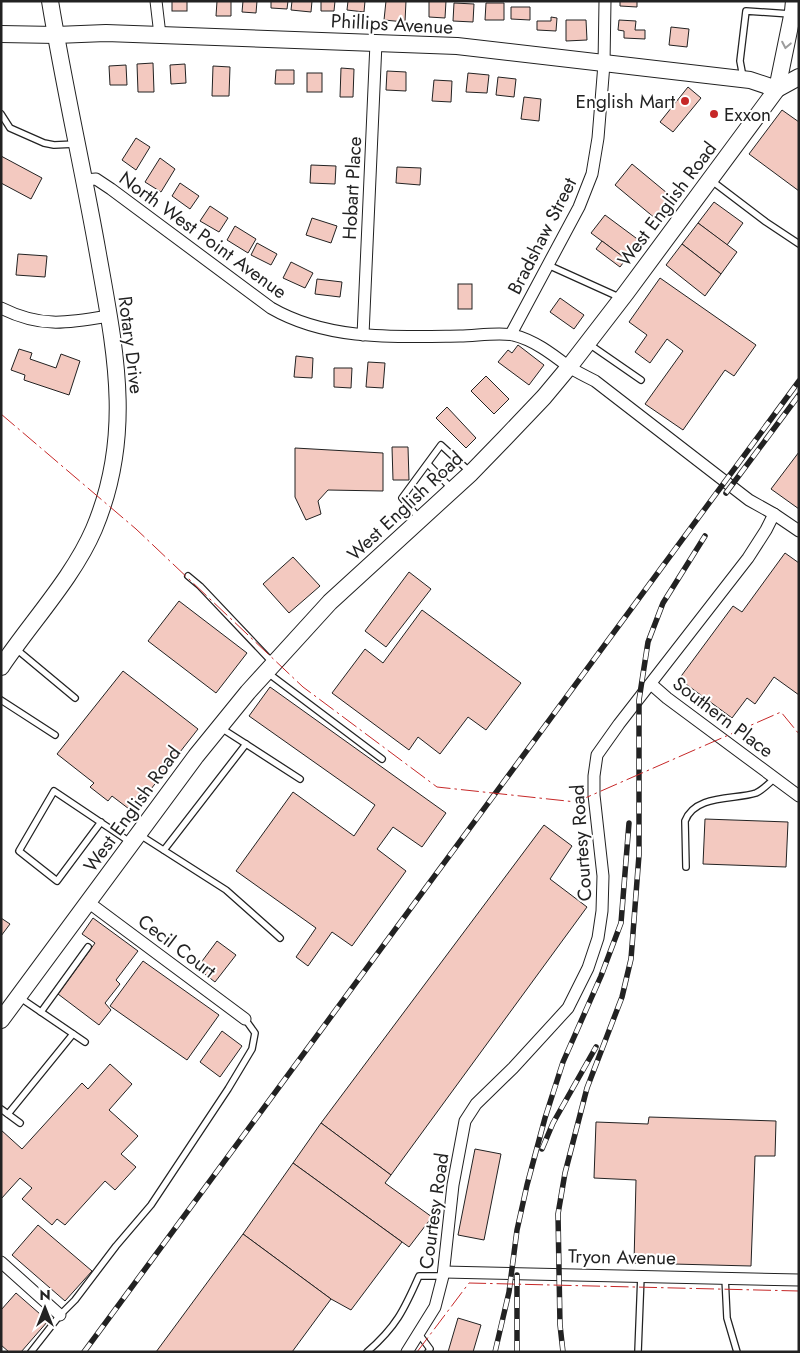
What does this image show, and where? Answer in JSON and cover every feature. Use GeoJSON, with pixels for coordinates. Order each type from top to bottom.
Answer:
{"type":"FeatureCollection","features":[{"type":"Feature","properties":{"kind":"street","name":"Rotary Drive"},"geometry":{"type":"LineString","coordinates":[[1,667],[79,556],[93,531],[106,495],[115,451],[119,398],[115,351],[109,316],[50,1]]}},
{"type":"Feature","properties":{"kind":"street"},"geometry":{"type":"LineString","coordinates":[[156,1],[160,35]]}},
{"type":"Feature","properties":{"kind":"street","name":"Bradshaw Street"},"geometry":{"type":"LineString","coordinates":[[511,334],[579,208],[592,174],[598,138],[604,64],[605,1]]}},
{"type":"Feature","properties":{"kind":"street","name":"West English Road"},"geometry":{"type":"LineString","coordinates":[[1,1020],[220,727],[270,668],[330,602],[471,473],[544,397],[588,343],[777,89],[796,9]]}},
{"type":"Feature","properties":{"kind":"street","name":"Phillips Avenue"},"geometry":{"type":"LineString","coordinates":[[1,34],[56,35],[106,32],[457,46],[744,80],[765,84],[777,89]]}},
{"type":"Feature","properties":{"kind":"street","name":"Hobart Place"},"geometry":{"type":"LineString","coordinates":[[363,335],[376,42]]}},
{"type":"Feature","properties":{"kind":"street"},"geometry":{"type":"LineString","coordinates":[[777,89],[799,77]]}},
{"type":"Feature","properties":{"kind":"street","name":"North West Point Avenue"},"geometry":{"type":"LineString","coordinates":[[85,180],[96,179],[111,189],[271,308],[289,318],[317,328],[344,334],[511,334],[531,341],[569,367],[595,381],[749,500],[799,531]]}},
{"type":"Feature","properties":{"kind":"street"},"geometry":{"type":"LineString","coordinates":[[1,308],[29,320],[46,323],[78,321],[109,316]]}},
{"type":"Feature","properties":{"kind":"street","name":"Courtesy Road"},"geometry":{"type":"LineString","coordinates":[[407,1352],[435,1307],[443,1274],[453,1186],[465,1121],[476,1104],[513,1068],[568,1008],[588,968],[598,938],[602,911],[603,876],[594,795],[597,755],[748,558],[774,514]]}},
{"type":"Feature","properties":{"kind":"street","name":"Southern Place"},"geometry":{"type":"LineString","coordinates":[[651,684],[667,698],[799,796]]}},
{"type":"Feature","properties":{"kind":"street","name":"Cecil Court"},"geometry":{"type":"LineString","coordinates":[[88,902],[245,1019]]}},
{"type":"Feature","properties":{"kind":"street"},"geometry":{"type":"LineString","coordinates":[[1,1262],[60,1315]]}},
{"type":"Feature","properties":{"kind":"street","name":"Tryon Avenue"},"geometry":{"type":"LineString","coordinates":[[443,1274],[641,1275],[799,1280]]}},
{"type":"Feature","properties":{"kind":"lane"},"geometry":{"type":"LineString","coordinates":[[744,80],[740,61],[746,11],[796,9]]}},
{"type":"Feature","properties":{"kind":"lane"},"geometry":{"type":"LineString","coordinates":[[1,114],[10,128],[44,143],[78,144]]}},
{"type":"Feature","properties":{"kind":"lane"},"geometry":{"type":"LineString","coordinates":[[710,180],[799,244]]}},
{"type":"Feature","properties":{"kind":"lane"},"geometry":{"type":"LineString","coordinates":[[548,265],[622,298]]}},
{"type":"Feature","properties":{"kind":"lane"},"geometry":{"type":"LineString","coordinates":[[588,343],[641,380]]}},
{"type":"Feature","properties":{"kind":"lane"},"geometry":{"type":"LineString","coordinates":[[421,519],[402,498],[441,445],[471,473]]}},
{"type":"Feature","properties":{"kind":"lane"},"geometry":{"type":"LineString","coordinates":[[428,464],[452,490]]}},
{"type":"Feature","properties":{"kind":"lane"},"geometry":{"type":"LineString","coordinates":[[188,576],[200,586],[270,668],[382,759]]}},
{"type":"Feature","properties":{"kind":"lane"},"geometry":{"type":"LineString","coordinates":[[14,647],[75,698]]}},
{"type":"Feature","properties":{"kind":"lane"},"geometry":{"type":"LineString","coordinates":[[1,700],[55,735]]}},
{"type":"Feature","properties":{"kind":"lane"},"geometry":{"type":"LineString","coordinates":[[220,727],[300,779]]}},
{"type":"Feature","properties":{"kind":"lane"},"geometry":{"type":"LineString","coordinates":[[164,850],[246,744]]}},
{"type":"Feature","properties":{"kind":"lane"},"geometry":{"type":"LineString","coordinates":[[686,867],[685,821],[688,815],[695,808],[719,798],[756,793],[767,786],[774,778]]}},
{"type":"Feature","properties":{"kind":"lane"},"geometry":{"type":"LineString","coordinates":[[101,822],[57,882],[19,851],[54,790],[101,822],[135,839],[164,850],[226,890],[280,938]]}},
{"type":"Feature","properties":{"kind":"lane"},"geometry":{"type":"LineString","coordinates":[[41,1012],[88,947]]}},
{"type":"Feature","properties":{"kind":"lane"},"geometry":{"type":"LineString","coordinates":[[18,997],[85,1042]]}},
{"type":"Feature","properties":{"kind":"lane"},"geometry":{"type":"LineString","coordinates":[[31,1352],[151,1205],[228,1089],[252,1048],[255,1033],[245,1019]]}},
{"type":"Feature","properties":{"kind":"lane"},"geometry":{"type":"LineString","coordinates":[[8,1114],[73,1034]]}},
{"type":"Feature","properties":{"kind":"lane"},"geometry":{"type":"LineString","coordinates":[[1,1109],[20,1123]]}},
{"type":"Feature","properties":{"kind":"lane"},"geometry":{"type":"LineString","coordinates":[[367,1352],[393,1326],[404,1309],[419,1276],[443,1274]]}},
{"type":"Feature","properties":{"kind":"lane"},"geometry":{"type":"LineString","coordinates":[[638,1352],[641,1275]]}},
{"type":"Feature","properties":{"kind":"lane"},"geometry":{"type":"LineString","coordinates":[[726,1277],[727,1318],[737,1352]]}},
{"type":"Feature","properties":{"kind":"lane"},"geometry":{"type":"LineString","coordinates":[[419,1334],[430,1349],[428,1352]]}},
{"type":"Feature","properties":{"kind":"building"},"geometry":{"type":"Polygon","coordinates":[[[172,1],[187,1],[187,11],[172,11],[172,1]]]}},
{"type":"Feature","properties":{"kind":"building"},"geometry":{"type":"Polygon","coordinates":[[[217,1],[231,1],[231,16],[216,16],[217,1]]]}},
{"type":"Feature","properties":{"kind":"building"},"geometry":{"type":"Polygon","coordinates":[[[243,1],[257,1],[256,13],[242,12],[243,1]]]}},
{"type":"Feature","properties":{"kind":"building"},"geometry":{"type":"Polygon","coordinates":[[[271,1],[288,1],[287,9],[271,8],[271,1]]]}},
{"type":"Feature","properties":{"kind":"building"},"geometry":{"type":"Polygon","coordinates":[[[292,1],[312,1],[311,12],[291,10],[292,1]]]}},
{"type":"Feature","properties":{"kind":"building"},"geometry":{"type":"Polygon","coordinates":[[[321,1],[335,1],[334,11],[321,11],[321,1]]]}},
{"type":"Feature","properties":{"kind":"building"},"geometry":{"type":"Polygon","coordinates":[[[348,1],[365,1],[364,12],[347,10],[348,1]]]}},
{"type":"Feature","properties":{"kind":"building"},"geometry":{"type":"Polygon","coordinates":[[[386,1],[406,1],[405,22],[384,20],[386,1]]]}},
{"type":"Feature","properties":{"kind":"building"},"geometry":{"type":"Polygon","coordinates":[[[429,1],[446,1],[445,18],[429,17],[429,1]]]}},
{"type":"Feature","properties":{"kind":"building"},"geometry":{"type":"Polygon","coordinates":[[[620,1],[637,1],[637,7],[620,6],[620,1]]]}},
{"type":"Feature","properties":{"kind":"building"},"geometry":{"type":"Polygon","coordinates":[[[454,3],[474,4],[473,22],[453,21],[454,3]]]}},
{"type":"Feature","properties":{"kind":"building"},"geometry":{"type":"Polygon","coordinates":[[[486,3],[504,3],[504,20],[485,20],[486,3]]]}},
{"type":"Feature","properties":{"kind":"building"},"geometry":{"type":"Polygon","coordinates":[[[511,7],[530,7],[530,20],[511,19],[511,7]]]}},
{"type":"Feature","properties":{"kind":"building"},"geometry":{"type":"Polygon","coordinates":[[[551,17],[557,18],[556,31],[537,30],[537,21],[551,21],[551,17]]]}},
{"type":"Feature","properties":{"kind":"building"},"geometry":{"type":"Polygon","coordinates":[[[566,20],[586,20],[587,40],[566,41],[566,20]]]}},
{"type":"Feature","properties":{"kind":"building"},"geometry":{"type":"Polygon","coordinates":[[[619,20],[636,21],[635,30],[645,30],[645,39],[624,38],[624,31],[618,30],[619,20]]]}},
{"type":"Feature","properties":{"kind":"building"},"geometry":{"type":"Polygon","coordinates":[[[671,27],[689,29],[687,47],[669,45],[671,27]]]}},
{"type":"Feature","properties":{"kind":"building"},"geometry":{"type":"Polygon","coordinates":[[[153,63],[154,92],[138,92],[137,64],[153,63]]]}},
{"type":"Feature","properties":{"kind":"building"},"geometry":{"type":"Polygon","coordinates":[[[185,64],[186,83],[171,84],[170,65],[185,64]]]}},
{"type":"Feature","properties":{"kind":"building"},"geometry":{"type":"Polygon","coordinates":[[[126,65],[127,85],[110,85],[109,66],[126,65]]]}},
{"type":"Feature","properties":{"kind":"building"},"geometry":{"type":"Polygon","coordinates":[[[213,66],[230,67],[229,96],[212,96],[213,66]]]}},
{"type":"Feature","properties":{"kind":"building"},"geometry":{"type":"Polygon","coordinates":[[[341,68],[354,69],[353,97],[340,97],[341,68]]]}},
{"type":"Feature","properties":{"kind":"building"},"geometry":{"type":"Polygon","coordinates":[[[276,70],[294,70],[294,84],[275,84],[276,70]]]}},
{"type":"Feature","properties":{"kind":"building"},"geometry":{"type":"Polygon","coordinates":[[[387,71],[406,72],[406,91],[386,90],[387,71]]]}},
{"type":"Feature","properties":{"kind":"building"},"geometry":{"type":"Polygon","coordinates":[[[307,73],[322,73],[322,92],[307,92],[307,73]]]}},
{"type":"Feature","properties":{"kind":"building"},"geometry":{"type":"Polygon","coordinates":[[[468,73],[489,75],[487,93],[466,92],[468,73]]]}},
{"type":"Feature","properties":{"kind":"building"},"geometry":{"type":"Polygon","coordinates":[[[498,77],[516,79],[514,97],[496,95],[498,77]]]}},
{"type":"Feature","properties":{"kind":"building"},"geometry":{"type":"Polygon","coordinates":[[[434,80],[452,81],[451,102],[432,101],[434,80]]]}},
{"type":"Feature","properties":{"kind":"building"},"geometry":{"type":"Polygon","coordinates":[[[688,87],[701,98],[673,132],[660,122],[688,87]]]}},
{"type":"Feature","properties":{"kind":"building"},"geometry":{"type":"Polygon","coordinates":[[[524,97],[541,99],[539,121],[521,119],[524,97]]]}},
{"type":"Feature","properties":{"kind":"building"},"geometry":{"type":"Polygon","coordinates":[[[782,110],[799,122],[799,191],[749,154],[782,110]]]}},
{"type":"Feature","properties":{"kind":"building"},"geometry":{"type":"Polygon","coordinates":[[[136,138],[150,147],[136,170],[122,160],[136,138]]]}},
{"type":"Feature","properties":{"kind":"building"},"geometry":{"type":"Polygon","coordinates":[[[1,156],[42,178],[31,199],[1,183],[1,156]]]}},
{"type":"Feature","properties":{"kind":"building"},"geometry":{"type":"Polygon","coordinates":[[[160,158],[175,169],[161,192],[145,182],[160,158]]]}},
{"type":"Feature","properties":{"kind":"building"},"geometry":{"type":"Polygon","coordinates":[[[632,164],[673,198],[656,219],[615,185],[632,164]]]}},
{"type":"Feature","properties":{"kind":"building"},"geometry":{"type":"Polygon","coordinates":[[[311,165],[336,166],[335,184],[310,183],[311,165]]]}},
{"type":"Feature","properties":{"kind":"building"},"geometry":{"type":"Polygon","coordinates":[[[397,167],[421,168],[420,185],[396,183],[397,167]]]}},
{"type":"Feature","properties":{"kind":"building"},"geometry":{"type":"Polygon","coordinates":[[[180,183],[199,196],[190,209],[172,196],[180,183]]]}},
{"type":"Feature","properties":{"kind":"building"},"geometry":{"type":"Polygon","coordinates":[[[714,202],[743,223],[727,245],[698,223],[714,202]]]}},
{"type":"Feature","properties":{"kind":"building"},"geometry":{"type":"Polygon","coordinates":[[[210,206],[228,218],[219,232],[200,221],[210,206]]]}},
{"type":"Feature","properties":{"kind":"building"},"geometry":{"type":"Polygon","coordinates":[[[605,215],[640,241],[626,259],[591,233],[605,215]]]}},
{"type":"Feature","properties":{"kind":"building"},"geometry":{"type":"Polygon","coordinates":[[[312,218],[337,226],[331,243],[306,235],[312,218]]]}},
{"type":"Feature","properties":{"kind":"building"},"geometry":{"type":"Polygon","coordinates":[[[698,223],[737,252],[721,274],[682,244],[698,223]]]}},
{"type":"Feature","properties":{"kind":"building"},"geometry":{"type":"Polygon","coordinates":[[[235,226],[256,239],[248,253],[227,240],[235,226]]]}},
{"type":"Feature","properties":{"kind":"building"},"geometry":{"type":"Polygon","coordinates":[[[602,241],[626,259],[620,267],[596,249],[602,241]]]}},
{"type":"Feature","properties":{"kind":"building"},"geometry":{"type":"Polygon","coordinates":[[[257,243],[277,254],[271,265],[251,255],[257,243]]]}},
{"type":"Feature","properties":{"kind":"building"},"geometry":{"type":"Polygon","coordinates":[[[682,244],[721,274],[705,296],[666,265],[682,244]]]}},
{"type":"Feature","properties":{"kind":"building"},"geometry":{"type":"Polygon","coordinates":[[[18,254],[47,256],[45,277],[16,275],[18,254]]]}},
{"type":"Feature","properties":{"kind":"building"},"geometry":{"type":"Polygon","coordinates":[[[291,262],[313,273],[305,288],[283,278],[291,262]]]}},
{"type":"Feature","properties":{"kind":"building"},"geometry":{"type":"Polygon","coordinates":[[[660,278],[756,345],[734,376],[725,370],[683,430],[645,404],[683,351],[667,339],[650,363],[635,352],[647,335],[629,322],[660,278]]]}},
{"type":"Feature","properties":{"kind":"building"},"geometry":{"type":"Polygon","coordinates":[[[317,279],[342,282],[340,297],[315,294],[317,279]]]}},
{"type":"Feature","properties":{"kind":"building"},"geometry":{"type":"Polygon","coordinates":[[[458,284],[472,284],[472,309],[458,309],[458,284]]]}},
{"type":"Feature","properties":{"kind":"building"},"geometry":{"type":"Polygon","coordinates":[[[560,298],[584,315],[574,329],[550,312],[560,298]]]}},
{"type":"Feature","properties":{"kind":"building"},"geometry":{"type":"Polygon","coordinates":[[[518,345],[544,365],[529,385],[498,362],[508,350],[512,353],[518,345]]]}},
{"type":"Feature","properties":{"kind":"building"},"geometry":{"type":"Polygon","coordinates":[[[19,349],[32,353],[30,359],[56,368],[61,354],[80,361],[69,395],[24,380],[25,375],[11,370],[19,349]]]}},
{"type":"Feature","properties":{"kind":"building"},"geometry":{"type":"Polygon","coordinates":[[[296,356],[313,358],[312,378],[294,377],[296,356]]]}},
{"type":"Feature","properties":{"kind":"building"},"geometry":{"type":"Polygon","coordinates":[[[368,362],[385,363],[383,388],[366,387],[368,362]]]}},
{"type":"Feature","properties":{"kind":"building"},"geometry":{"type":"Polygon","coordinates":[[[334,368],[352,368],[351,388],[334,387],[334,368]]]}},
{"type":"Feature","properties":{"kind":"building"},"geometry":{"type":"Polygon","coordinates":[[[486,376],[509,399],[494,414],[471,391],[486,376]]]}},
{"type":"Feature","properties":{"kind":"building"},"geometry":{"type":"Polygon","coordinates":[[[447,407],[476,438],[466,448],[436,418],[447,407]]]}},
{"type":"Feature","properties":{"kind":"building"},"geometry":{"type":"Polygon","coordinates":[[[392,447],[408,447],[409,480],[393,480],[392,447]]]}},
{"type":"Feature","properties":{"kind":"building"},"geometry":{"type":"Polygon","coordinates":[[[295,448],[383,453],[383,491],[328,490],[318,501],[321,514],[306,520],[295,497],[295,448]]]}},
{"type":"Feature","properties":{"kind":"building"},"geometry":{"type":"Polygon","coordinates":[[[799,452],[799,509],[771,489],[799,452]]]}},
{"type":"Feature","properties":{"kind":"building"},"geometry":{"type":"Polygon","coordinates":[[[785,553],[799,563],[799,695],[774,677],[755,704],[747,698],[732,718],[679,679],[733,606],[742,612],[785,553]]]}},
{"type":"Feature","properties":{"kind":"building"},"geometry":{"type":"Polygon","coordinates":[[[293,557],[320,586],[289,613],[263,584],[293,557]]]}},
{"type":"Feature","properties":{"kind":"building"},"geometry":{"type":"Polygon","coordinates":[[[409,572],[431,589],[386,647],[365,631],[409,572]]]}},
{"type":"Feature","properties":{"kind":"building"},"geometry":{"type":"Polygon","coordinates":[[[179,601],[247,653],[216,693],[148,641],[179,601]]]}},
{"type":"Feature","properties":{"kind":"building"},"geometry":{"type":"Polygon","coordinates":[[[422,610],[521,683],[486,730],[468,717],[440,754],[418,737],[409,750],[332,693],[365,649],[383,663],[422,610]]]}},
{"type":"Feature","properties":{"kind":"building"},"geometry":{"type":"Polygon","coordinates":[[[123,671],[198,729],[133,812],[112,796],[108,801],[90,787],[94,783],[57,754],[123,671]]]}},
{"type":"Feature","properties":{"kind":"building"},"geometry":{"type":"Polygon","coordinates":[[[270,687],[446,813],[422,847],[393,827],[377,849],[406,871],[352,946],[332,932],[308,966],[296,957],[316,928],[236,871],[293,792],[354,836],[375,805],[249,716],[270,687]]]}},
{"type":"Feature","properties":{"kind":"building"},"geometry":{"type":"Polygon","coordinates":[[[705,819],[788,822],[786,867],[703,864],[705,819]]]}},
{"type":"Feature","properties":{"kind":"building"},"geometry":{"type":"Polygon","coordinates":[[[544,825],[572,846],[550,879],[587,907],[391,1175],[321,1123],[544,825]]]}},
{"type":"Feature","properties":{"kind":"building"},"geometry":{"type":"Polygon","coordinates":[[[1,918],[10,924],[1,936],[1,918]]]}},
{"type":"Feature","properties":{"kind":"building"},"geometry":{"type":"Polygon","coordinates":[[[93,918],[138,951],[116,980],[120,984],[105,1003],[111,1010],[99,1025],[58,994],[95,943],[82,934],[93,918]]]}},
{"type":"Feature","properties":{"kind":"building"},"geometry":{"type":"Polygon","coordinates":[[[217,941],[236,955],[215,982],[197,968],[217,941]]]}},
{"type":"Feature","properties":{"kind":"building"},"geometry":{"type":"Polygon","coordinates":[[[143,961],[219,1015],[187,1060],[110,1006],[143,961]]]}},
{"type":"Feature","properties":{"kind":"building"},"geometry":{"type":"Polygon","coordinates":[[[222,1031],[242,1046],[220,1077],[200,1062],[222,1031]]]}},
{"type":"Feature","properties":{"kind":"building"},"geometry":{"type":"Polygon","coordinates":[[[110,1064],[132,1084],[109,1110],[138,1136],[121,1154],[136,1167],[115,1190],[105,1181],[65,1225],[57,1219],[52,1225],[22,1199],[32,1188],[20,1178],[1,1199],[1,1130],[22,1149],[82,1083],[88,1089],[110,1064]]]}},
{"type":"Feature","properties":{"kind":"building"},"geometry":{"type":"Polygon","coordinates":[[[649,1117],[776,1121],[775,1156],[755,1156],[751,1266],[634,1263],[636,1180],[594,1178],[596,1122],[648,1124],[649,1117]]]}},
{"type":"Feature","properties":{"kind":"building"},"geometry":{"type":"Polygon","coordinates":[[[321,1123],[391,1175],[385,1183],[432,1217],[409,1247],[293,1163],[321,1123]]]}},
{"type":"Feature","properties":{"kind":"building"},"geometry":{"type":"Polygon","coordinates":[[[475,1149],[501,1154],[484,1240],[458,1235],[475,1149]]]}},
{"type":"Feature","properties":{"kind":"building"},"geometry":{"type":"Polygon","coordinates":[[[293,1163],[402,1242],[351,1310],[331,1299],[243,1234],[293,1163]]]}},
{"type":"Feature","properties":{"kind":"building"},"geometry":{"type":"Polygon","coordinates":[[[38,1225],[92,1271],[65,1301],[12,1255],[38,1225]]]}},
{"type":"Feature","properties":{"kind":"building"},"geometry":{"type":"Polygon","coordinates":[[[243,1234],[331,1299],[292,1352],[156,1352],[243,1234]]]}},
{"type":"Feature","properties":{"kind":"building"},"geometry":{"type":"Polygon","coordinates":[[[16,1293],[48,1321],[21,1352],[9,1352],[1,1345],[1,1310],[16,1293]]]}},
{"type":"Feature","properties":{"kind":"building"},"geometry":{"type":"Polygon","coordinates":[[[458,1318],[481,1325],[473,1352],[448,1352],[458,1318]]]}},
{"type":"Feature","properties":{"kind":"railway"},"geometry":{"type":"LineString","coordinates":[[84,1352],[799,381]]}},
{"type":"Feature","properties":{"kind":"railway"},"geometry":{"type":"LineString","coordinates":[[726,493],[799,395]]}},
{"type":"Feature","properties":{"kind":"railway"},"geometry":{"type":"LineString","coordinates":[[563,1352],[560,1325],[558,1214],[565,1173],[587,1088],[622,997],[631,959],[639,855],[639,700],[648,642],[663,603],[705,536]]}},
{"type":"Feature","properties":{"kind":"railway"},"geometry":{"type":"LineString","coordinates":[[495,1352],[509,1292],[517,1230],[545,1118],[563,1062],[601,976],[621,923],[629,823]]}},
{"type":"Feature","properties":{"kind":"railway"},"geometry":{"type":"LineString","coordinates":[[542,1149],[553,1123],[596,1047]]}},
{"type":"Feature","properties":{"kind":"railway"},"geometry":{"type":"LineString","coordinates":[[517,1275],[517,1352]]}},
{"type":"Feature","properties":{"kind":"power"},"geometry":{"type":"LineString","coordinates":[[1,414],[136,529],[303,687],[437,787],[576,802],[781,712],[799,734]]}},
{"type":"Feature","properties":{"kind":"power"},"geometry":{"type":"LineString","coordinates":[[417,1352],[469,1283],[799,1291]]}},
{"type":"Feature","properties":{"kind":"place","name":"English Mart"},"geometry":{"type":"Point","coordinates":[685,101]}},
{"type":"Feature","properties":{"kind":"place","name":"Exxon"},"geometry":{"type":"Point","coordinates":[714,114]}}]}
